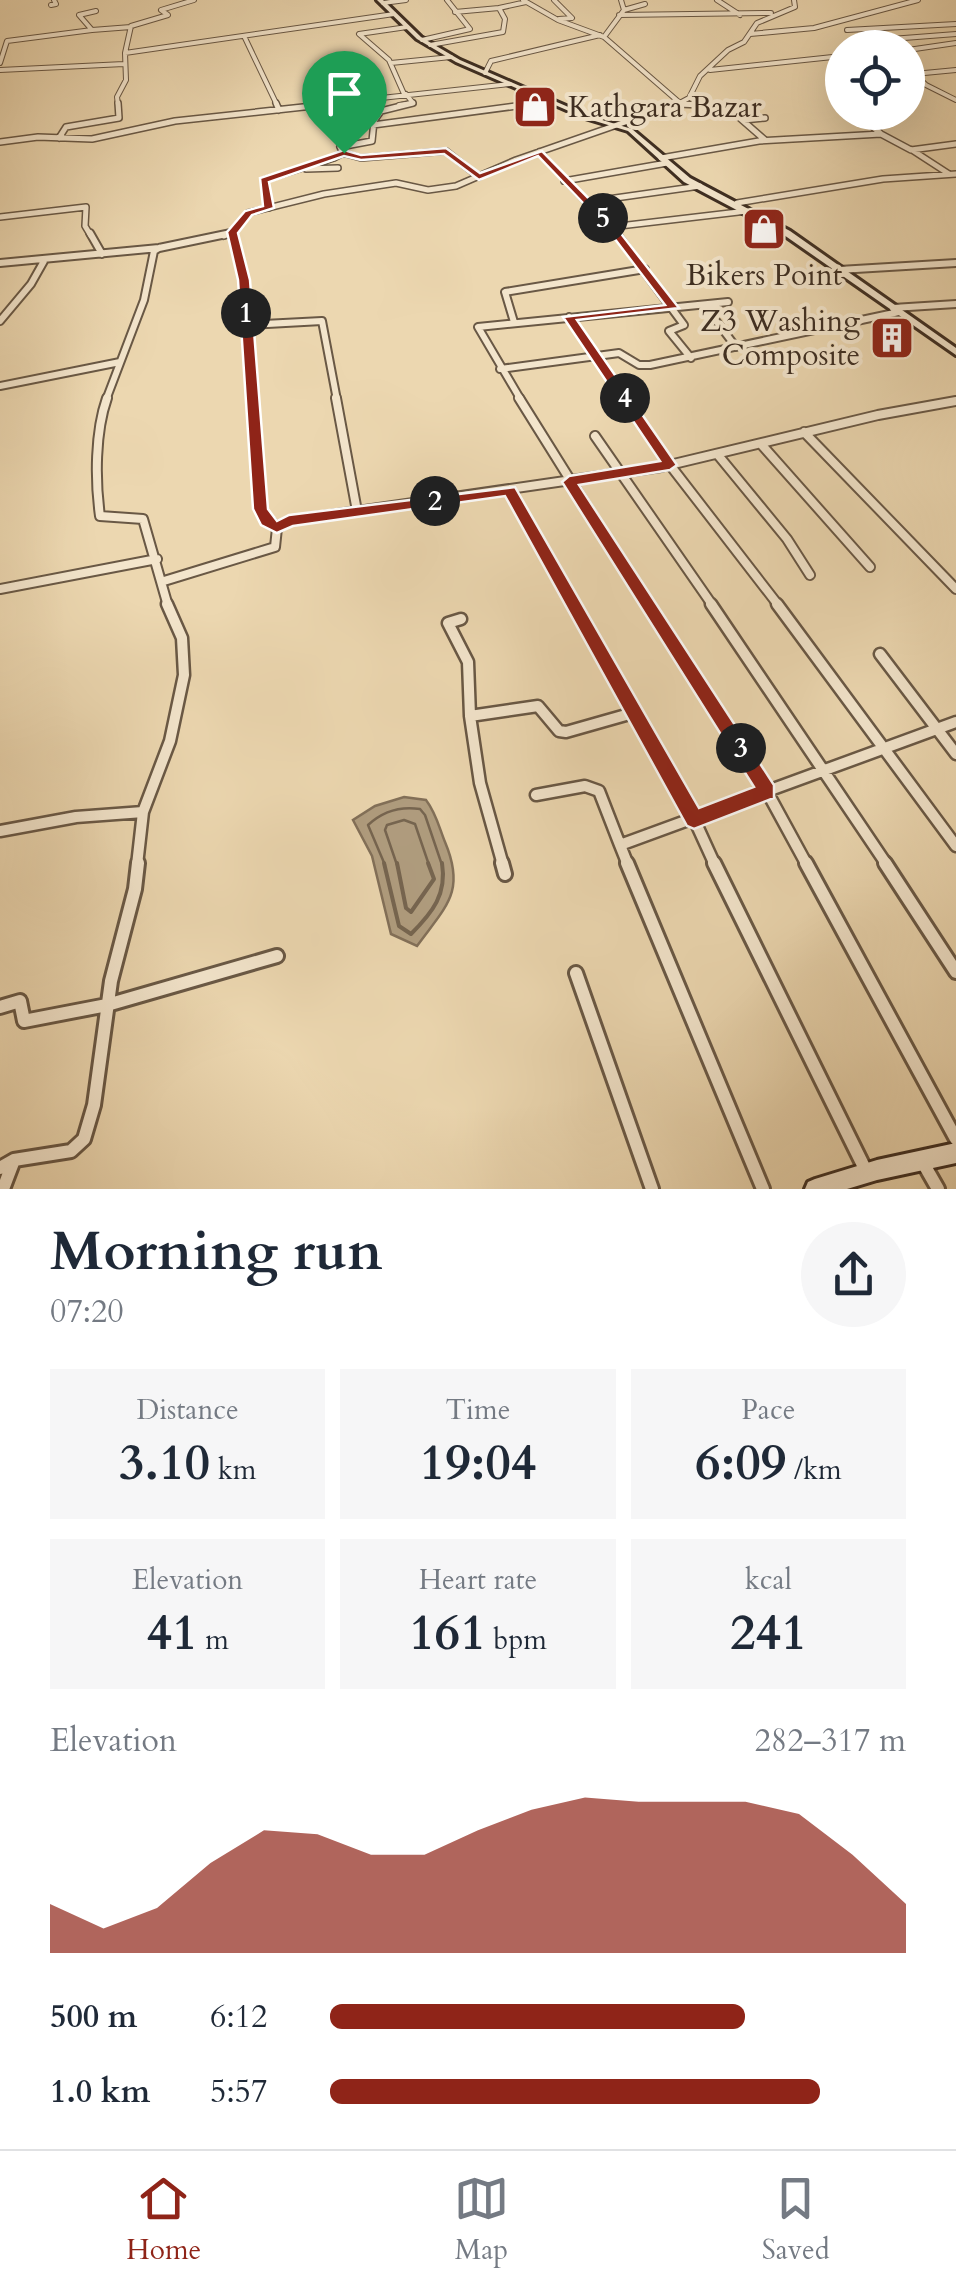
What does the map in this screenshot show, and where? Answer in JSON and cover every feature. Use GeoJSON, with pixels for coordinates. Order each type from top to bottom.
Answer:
{"type":"FeatureCollection","features":[{"type":"Feature","properties":{"kind":"main road"},"geometry":{"type":"LineString","coordinates":[[381,1],[426,42],[451,57],[587,117],[622,126],[700,186],[750,210],[956,352]]}},
{"type":"Feature","properties":{"kind":"main road"},"geometry":{"type":"LineString","coordinates":[[816,1189],[956,1153]]}},
{"type":"Feature","properties":{"kind":"street"},"geometry":{"type":"LineString","coordinates":[[92,30],[79,15],[96,11],[96,0]]}},
{"type":"Feature","properties":{"kind":"street"},"geometry":{"type":"LineString","coordinates":[[124,64],[0,67],[7,41],[130,27],[168,15],[160,10],[194,0]]}},
{"type":"Feature","properties":{"kind":"street"},"geometry":{"type":"LineString","coordinates":[[381,1],[406,0]]}},
{"type":"Feature","properties":{"kind":"street"},"geometry":{"type":"LineString","coordinates":[[426,42],[470,30],[447,0]]}},
{"type":"Feature","properties":{"kind":"street"},"geometry":{"type":"LineString","coordinates":[[554,0],[572,18],[557,19]]}},
{"type":"Feature","properties":{"kind":"street"},"geometry":{"type":"LineString","coordinates":[[621,0],[622,12]]}},
{"type":"Feature","properties":{"kind":"street"},"geometry":{"type":"LineString","coordinates":[[717,0],[756,23]]}},
{"type":"Feature","properties":{"kind":"street"},"geometry":{"type":"LineString","coordinates":[[0,263],[159,248],[232,232],[248,213],[338,192],[400,183],[442,189],[479,177],[539,152],[648,119],[688,98],[700,76],[726,51],[741,44],[756,23],[795,7],[794,0]]}},
{"type":"Feature","properties":{"kind":"street"},"geometry":{"type":"LineString","coordinates":[[750,34],[789,33],[834,24],[918,0]]}},
{"type":"Feature","properties":{"kind":"street"},"geometry":{"type":"LineString","coordinates":[[455,12],[525,1],[557,19],[602,36],[691,110],[723,106],[765,140]]}},
{"type":"Feature","properties":{"kind":"street"},"geometry":{"type":"LineString","coordinates":[[485,73],[490,60],[602,36],[622,12],[644,4]]}},
{"type":"Feature","properties":{"kind":"street"},"geometry":{"type":"LineString","coordinates":[[426,42],[503,32],[505,19],[499,8]]}},
{"type":"Feature","properties":{"kind":"street"},"geometry":{"type":"LineString","coordinates":[[622,12],[776,15]]}},
{"type":"Feature","properties":{"kind":"street"},"geometry":{"type":"LineString","coordinates":[[125,53],[394,14]]}},
{"type":"Feature","properties":{"kind":"street"},"geometry":{"type":"LineString","coordinates":[[834,24],[847,30],[956,24]]}},
{"type":"Feature","properties":{"kind":"street"},"geometry":{"type":"LineString","coordinates":[[59,138],[66,127],[119,118],[117,97],[126,80],[124,64],[130,27]]}},
{"type":"Feature","properties":{"kind":"street"},"geometry":{"type":"LineString","coordinates":[[338,192],[342,180],[338,168],[340,147],[372,141],[372,118],[379,110],[413,104],[391,64],[359,34],[408,27]]}},
{"type":"Feature","properties":{"kind":"street"},"geometry":{"type":"LineString","coordinates":[[925,36],[956,34]]}},
{"type":"Feature","properties":{"kind":"street"},"geometry":{"type":"LineString","coordinates":[[245,38],[279,110]]}},
{"type":"Feature","properties":{"kind":"street"},"geometry":{"type":"LineString","coordinates":[[741,44],[752,48]]}},
{"type":"Feature","properties":{"kind":"street"},"geometry":{"type":"LineString","coordinates":[[925,48],[956,44]]}},
{"type":"Feature","properties":{"kind":"street"},"geometry":{"type":"LineString","coordinates":[[391,64],[451,57]]}},
{"type":"Feature","properties":{"kind":"street"},"geometry":{"type":"LineString","coordinates":[[708,70],[762,61],[825,57]]}},
{"type":"Feature","properties":{"kind":"street"},"geometry":{"type":"LineString","coordinates":[[925,73],[956,70]]}},
{"type":"Feature","properties":{"kind":"street"},"geometry":{"type":"LineString","coordinates":[[0,142],[92,138],[175,121],[510,84]]}},
{"type":"Feature","properties":{"kind":"street"},"geometry":{"type":"LineString","coordinates":[[925,84],[956,100]]}},
{"type":"Feature","properties":{"kind":"street"},"geometry":{"type":"LineString","coordinates":[[373,125],[461,116],[549,100]]}},
{"type":"Feature","properties":{"kind":"street"},"geometry":{"type":"LineString","coordinates":[[744,120],[766,118]]}},
{"type":"Feature","properties":{"kind":"street"},"geometry":{"type":"LineString","coordinates":[[877,130],[954,176]]}},
{"type":"Feature","properties":{"kind":"street"},"geometry":{"type":"LineString","coordinates":[[564,180],[765,140],[882,134]]}},
{"type":"Feature","properties":{"kind":"street"},"geometry":{"type":"LineString","coordinates":[[911,150],[956,144]]}},
{"type":"Feature","properties":{"kind":"street"},"geometry":{"type":"LineString","coordinates":[[269,208],[264,180],[340,155],[361,158],[446,151],[479,177]]}},
{"type":"Feature","properties":{"kind":"street"},"geometry":{"type":"LineString","coordinates":[[539,152],[611,227],[645,269],[684,325],[669,331],[691,358]]}},
{"type":"Feature","properties":{"kind":"street"},"geometry":{"type":"LineString","coordinates":[[302,168],[338,168]]}},
{"type":"Feature","properties":{"kind":"street"},"geometry":{"type":"LineString","coordinates":[[737,203],[882,179],[954,176]]}},
{"type":"Feature","properties":{"kind":"street"},"geometry":{"type":"LineString","coordinates":[[587,202],[700,186]]}},
{"type":"Feature","properties":{"kind":"street"},"geometry":{"type":"LineString","coordinates":[[0,217],[86,207],[85,226],[102,254]]}},
{"type":"Feature","properties":{"kind":"street"},"geometry":{"type":"LineString","coordinates":[[611,227],[750,210]]}},
{"type":"Feature","properties":{"kind":"street"},"geometry":{"type":"LineString","coordinates":[[232,232],[242,266],[260,509],[266,521],[277,528]]}},
{"type":"Feature","properties":{"kind":"street"},"geometry":{"type":"LineString","coordinates":[[3,1189],[7,1164],[71,1151],[84,1139],[94,1105],[107,1005],[136,889],[143,812],[170,741],[183,688],[182,638],[168,606],[164,581],[143,519],[106,518],[98,513],[102,412],[144,300],[154,251],[159,248]]}},
{"type":"Feature","properties":{"kind":"street"},"geometry":{"type":"LineString","coordinates":[[0,321],[32,284],[44,261]]}},
{"type":"Feature","properties":{"kind":"street"},"geometry":{"type":"LineString","coordinates":[[838,270],[956,263]]}},
{"type":"Feature","properties":{"kind":"street"},"geometry":{"type":"LineString","coordinates":[[514,322],[505,292],[645,269]]}},
{"type":"Feature","properties":{"kind":"street"},"geometry":{"type":"LineString","coordinates":[[728,302],[479,326],[500,369],[569,482],[767,792],[956,1139]]}},
{"type":"Feature","properties":{"kind":"street"},"geometry":{"type":"LineString","coordinates":[[500,369],[624,353],[644,365],[691,358],[896,310],[956,304]]}},
{"type":"Feature","properties":{"kind":"street"},"geometry":{"type":"LineString","coordinates":[[704,305],[736,348]]}},
{"type":"Feature","properties":{"kind":"street"},"geometry":{"type":"LineString","coordinates":[[569,317],[670,465],[885,746],[956,846]]}},
{"type":"Feature","properties":{"kind":"street"},"geometry":{"type":"LineString","coordinates":[[247,325],[322,321],[357,511]]}},
{"type":"Feature","properties":{"kind":"street"},"geometry":{"type":"LineString","coordinates":[[0,386],[120,362]]}},
{"type":"Feature","properties":{"kind":"street"},"geometry":{"type":"LineString","coordinates":[[277,528],[289,521],[670,465],[951,402],[956,413]]}},
{"type":"Feature","properties":{"kind":"street"},"geometry":{"type":"LineString","coordinates":[[804,432],[956,590]]}},
{"type":"Feature","properties":{"kind":"street"},"geometry":{"type":"LineString","coordinates":[[594,436],[827,772],[956,972]]}},
{"type":"Feature","properties":{"kind":"street"},"geometry":{"type":"LineString","coordinates":[[760,444],[870,567]]}},
{"type":"Feature","properties":{"kind":"street"},"geometry":{"type":"LineString","coordinates":[[718,455],[787,538],[810,575]]}},
{"type":"Feature","properties":{"kind":"street"},"geometry":{"type":"LineString","coordinates":[[510,490],[694,819],[738,917],[867,1173]]}},
{"type":"Feature","properties":{"kind":"street"},"geometry":{"type":"LineString","coordinates":[[164,581],[275,548],[277,528]]}},
{"type":"Feature","properties":{"kind":"street"},"geometry":{"type":"LineString","coordinates":[[0,589],[157,559]]}},
{"type":"Feature","properties":{"kind":"street"},"geometry":{"type":"LineString","coordinates":[[461,619],[448,624],[468,662],[470,716],[480,783],[505,874]]}},
{"type":"Feature","properties":{"kind":"street"},"geometry":{"type":"LineString","coordinates":[[880,654],[956,754]]}},
{"type":"Feature","properties":{"kind":"street"},"geometry":{"type":"LineString","coordinates":[[470,716],[538,706],[559,732],[566,732],[633,713]]}},
{"type":"Feature","properties":{"kind":"street"},"geometry":{"type":"LineString","coordinates":[[620,844],[956,722]]}},
{"type":"Feature","properties":{"kind":"street"},"geometry":{"type":"LineString","coordinates":[[536,795],[585,786],[599,791],[763,1189]]}},
{"type":"Feature","properties":{"kind":"street"},"geometry":{"type":"LineString","coordinates":[[0,831],[76,816],[143,812]]}},
{"type":"Feature","properties":{"kind":"street"},"geometry":{"type":"LineString","coordinates":[[0,1007],[20,1002],[24,1022],[107,1005],[277,956]]}},
{"type":"Feature","properties":{"kind":"street"},"geometry":{"type":"LineString","coordinates":[[576,973],[652,1189]]}},
{"type":"Feature","properties":{"kind":"street"},"geometry":{"type":"LineString","coordinates":[[922,1160],[938,1189]]}},
{"type":"Feature","properties":{"kind":"water"},"geometry":{"type":"Polygon","coordinates":[[[404,797],[426,800],[435,815],[454,874],[450,898],[417,946],[391,934],[372,856],[353,820],[375,806],[404,797]]]}},
{"type":"Feature","properties":{"kind":"place","name":"Kathgara Bazar"},"geometry":{"type":"Point","coordinates":[535,107]}},
{"type":"Feature","properties":{"kind":"place","name":"Bikers Point"},"geometry":{"type":"Point","coordinates":[764,229]}},
{"type":"Feature","properties":{"kind":"place","name":"Z3 Washing Composite"},"geometry":{"type":"Point","coordinates":[892,338]}},
{"type":"Feature","properties":{"kind":"route"},"geometry":{"type":"LineString","coordinates":[[446,151],[479,177],[539,152],[608,224],[673,308],[569,317],[670,465],[569,482],[767,792],[694,819],[510,490],[289,521],[277,528],[266,521],[260,509],[256,471],[244,280],[232,232],[248,213],[269,208],[264,180],[344,153],[361,158],[446,151]]}}]}
